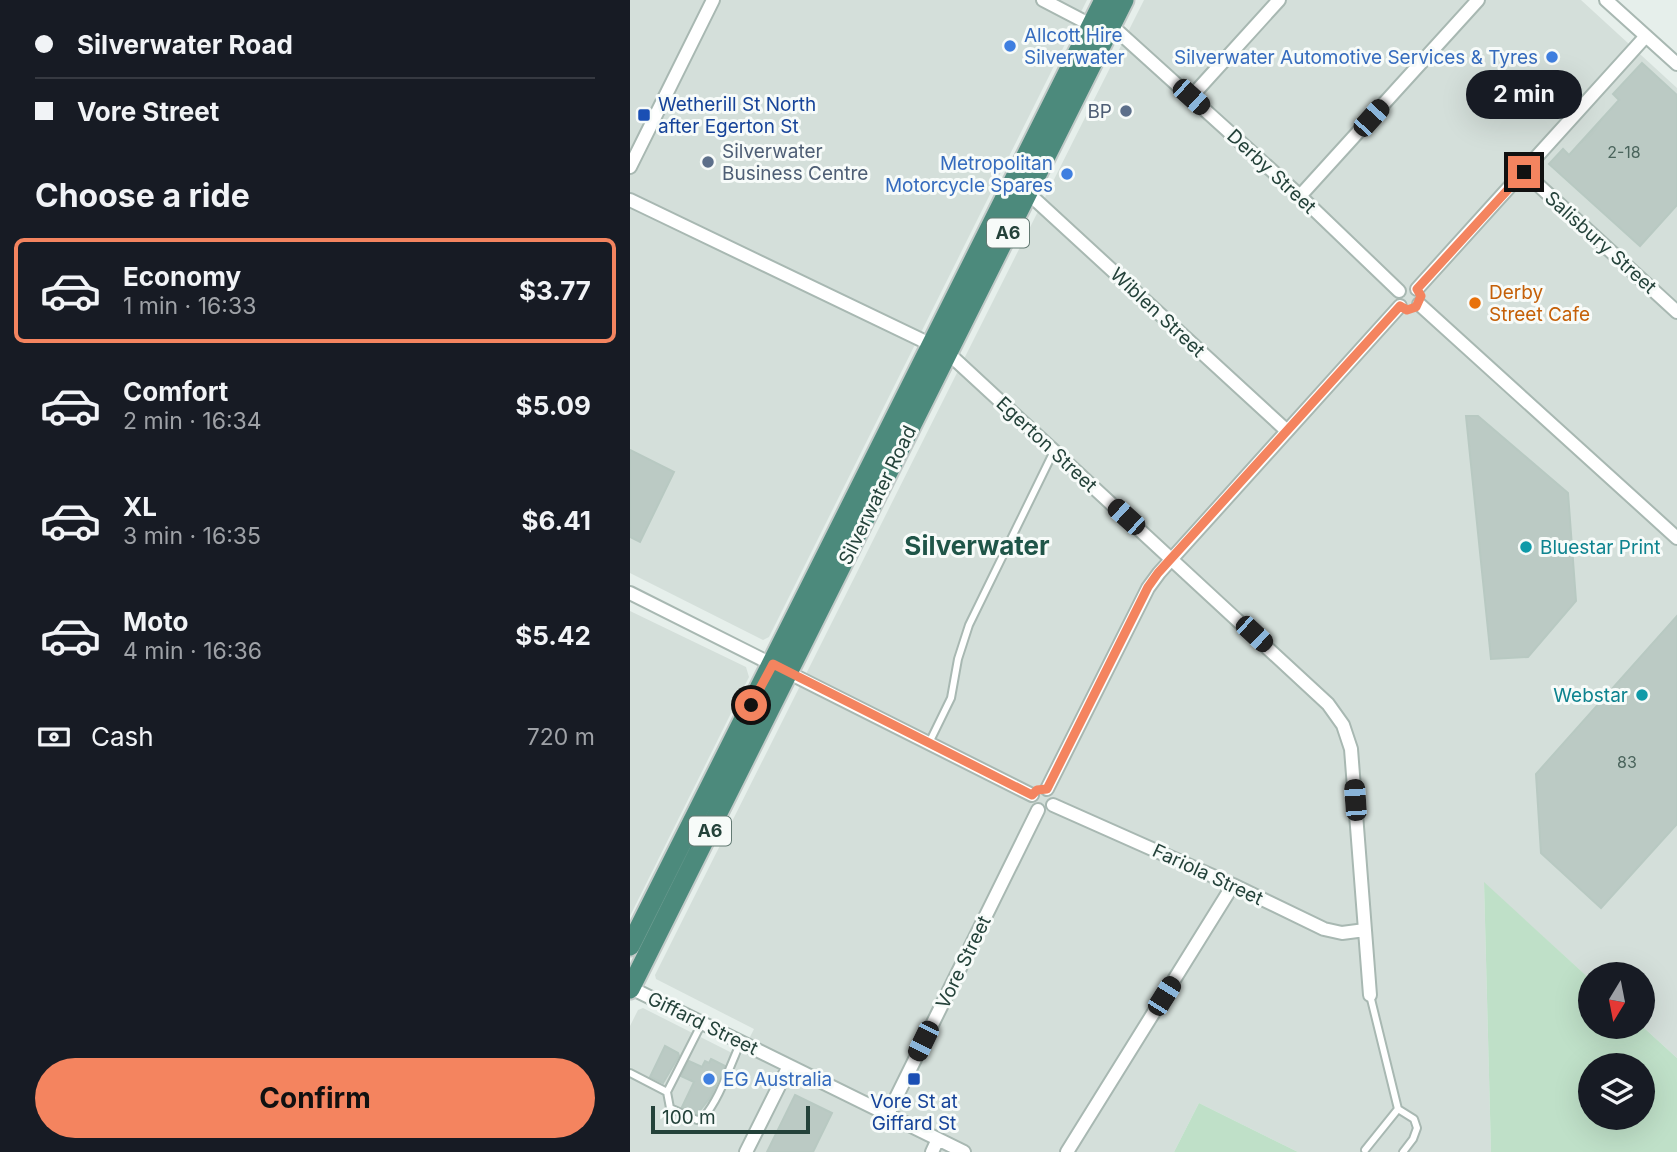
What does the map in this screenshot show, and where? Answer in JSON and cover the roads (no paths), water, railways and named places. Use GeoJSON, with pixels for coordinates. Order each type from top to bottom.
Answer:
{"type":"FeatureCollection","features":[{"type":"Feature","properties":{"kind":"highway","name":"Silverwater Road"},"geometry":{"type":"LineString","coordinates":[[630,988],[781,668],[940,349],[1104,0]]}},
{"type":"Feature","properties":{"kind":"highway","name":"Silverwater Road"},"geometry":{"type":"LineString","coordinates":[[940,349],[1028,193],[1125,0]]}},
{"type":"Feature","properties":{"kind":"highway","name":"Silverwater Road"},"geometry":{"type":"LineString","coordinates":[[630,946],[720,762],[781,668]]}},
{"type":"Feature","properties":{"kind":"street"},"geometry":{"type":"LineString","coordinates":[[630,167],[713,0]]}},
{"type":"Feature","properties":{"kind":"street"},"geometry":{"type":"LineString","coordinates":[[1043,0],[1091,25]]}},
{"type":"Feature","properties":{"kind":"street"},"geometry":{"type":"LineString","coordinates":[[1191,97],[1279,0]]}},
{"type":"Feature","properties":{"kind":"street"},"geometry":{"type":"LineString","coordinates":[[1300,196],[1478,0]]}},
{"type":"Feature","properties":{"kind":"street"},"geometry":{"type":"LineString","coordinates":[[1606,0],[1677,65]]}},
{"type":"Feature","properties":{"kind":"street","name":"Derby Street"},"geometry":{"type":"LineString","coordinates":[[1111,26],[1300,196],[1399,291]]}},
{"type":"Feature","properties":{"kind":"street"},"geometry":{"type":"LineString","coordinates":[[1417,289],[1646,36]]}},
{"type":"Feature","properties":{"kind":"street","name":"Salisbury Street"},"geometry":{"type":"LineString","coordinates":[[1524,172],[1677,312]]}},
{"type":"Feature","properties":{"kind":"street","name":"Wiblen Street"},"geometry":{"type":"LineString","coordinates":[[1028,193],[1287,431]]}},
{"type":"Feature","properties":{"kind":"street","name":"Egerton Street"},"geometry":{"type":"LineString","coordinates":[[630,200],[940,349],[1172,558],[1328,704],[1343,725],[1351,749],[1370,995]]}},
{"type":"Feature","properties":{"kind":"street"},"geometry":{"type":"LineString","coordinates":[[1408,286],[1417,289],[1421,296],[1419,304],[1410,310],[1400,306],[1397,301],[1399,291],[1408,286]]}},
{"type":"Feature","properties":{"kind":"street"},"geometry":{"type":"LineString","coordinates":[[1419,304],[1675,534]]}},
{"type":"Feature","properties":{"kind":"street"},"geometry":{"type":"LineString","coordinates":[[1047,789],[1148,587],[1400,306]]}},
{"type":"Feature","properties":{"kind":"street"},"geometry":{"type":"LineString","coordinates":[[630,593],[1032,795]]}},
{"type":"Feature","properties":{"kind":"street"},"geometry":{"type":"LineString","coordinates":[[1047,789],[1053,794],[1053,804],[1048,810],[1038,810],[1032,805],[1032,795],[1037,790],[1047,789]]}},
{"type":"Feature","properties":{"kind":"street","name":"Fariola Street"},"geometry":{"type":"LineString","coordinates":[[1053,804],[1333,932],[1365,930]]}},
{"type":"Feature","properties":{"kind":"street","name":"Vore Street"},"geometry":{"type":"LineString","coordinates":[[888,1114],[1038,810]]}},
{"type":"Feature","properties":{"kind":"street"},"geometry":{"type":"LineString","coordinates":[[1067,1152],[1233,885]]}},
{"type":"Feature","properties":{"kind":"street","name":"Giffard Street"},"geometry":{"type":"LineString","coordinates":[[630,988],[964,1152]]}},
{"type":"Feature","properties":{"kind":"street"},"geometry":{"type":"LineString","coordinates":[[746,1152],[789,1066]]}},
{"type":"Feature","properties":{"kind":"street"},"geometry":{"type":"LineString","coordinates":[[932,1152],[938,1139]]}},
{"type":"Feature","properties":{"kind":"lane"},"geometry":{"type":"LineString","coordinates":[[929,743],[951,698],[958,659],[969,625],[1054,451]]}},
{"type":"Feature","properties":{"kind":"lane"},"geometry":{"type":"LineString","coordinates":[[1370,995],[1398,1109],[1414,1119],[1417,1128],[1403,1152]]}},
{"type":"Feature","properties":{"kind":"lane"},"geometry":{"type":"LineString","coordinates":[[702,1023],[667,1092],[670,1108],[697,1120],[703,1118],[727,1075],[741,1042]]}},
{"type":"Feature","properties":{"kind":"lane"},"geometry":{"type":"LineString","coordinates":[[630,1073],[667,1092]]}},
{"type":"Feature","properties":{"kind":"lane"},"geometry":{"type":"LineString","coordinates":[[1365,1150],[1398,1109]]}},
{"type":"Feature","properties":{"kind":"place","name":"Allcott Hire Silverwater"},"geometry":{"type":"Point","coordinates":[1010,46]}},
{"type":"Feature","properties":{"kind":"place","name":"Silverwater Automotive Services & Tyres"},"geometry":{"type":"Point","coordinates":[1552,57]}},
{"type":"Feature","properties":{"kind":"place","name":"BP"},"geometry":{"type":"Point","coordinates":[1126,111]}},
{"type":"Feature","properties":{"kind":"place","name":"Wetherill St North after Egerton St"},"geometry":{"type":"Point","coordinates":[644,115]}},
{"type":"Feature","properties":{"kind":"place","name":"Silverwater Business Centre"},"geometry":{"type":"Point","coordinates":[708,162]}},
{"type":"Feature","properties":{"kind":"place","name":"Metropolitan Motorcycle Spares"},"geometry":{"type":"Point","coordinates":[1067,174]}},
{"type":"Feature","properties":{"kind":"place","name":"Derby Street Cafe"},"geometry":{"type":"Point","coordinates":[1475,303]}},
{"type":"Feature","properties":{"kind":"place","name":"Bluestar Print"},"geometry":{"type":"Point","coordinates":[1526,547]}},
{"type":"Feature","properties":{"kind":"place","name":"Webstar"},"geometry":{"type":"Point","coordinates":[1642,695]}},
{"type":"Feature","properties":{"kind":"place","name":"EG Australia"},"geometry":{"type":"Point","coordinates":[709,1079]}},
{"type":"Feature","properties":{"kind":"place","name":"Vore St at Giffard St"},"geometry":{"type":"Point","coordinates":[914,1079]}},
{"type":"Feature","properties":{"kind":"district","name":"Silverwater"},"geometry":{"type":"Point","coordinates":[977,546]}}]}
